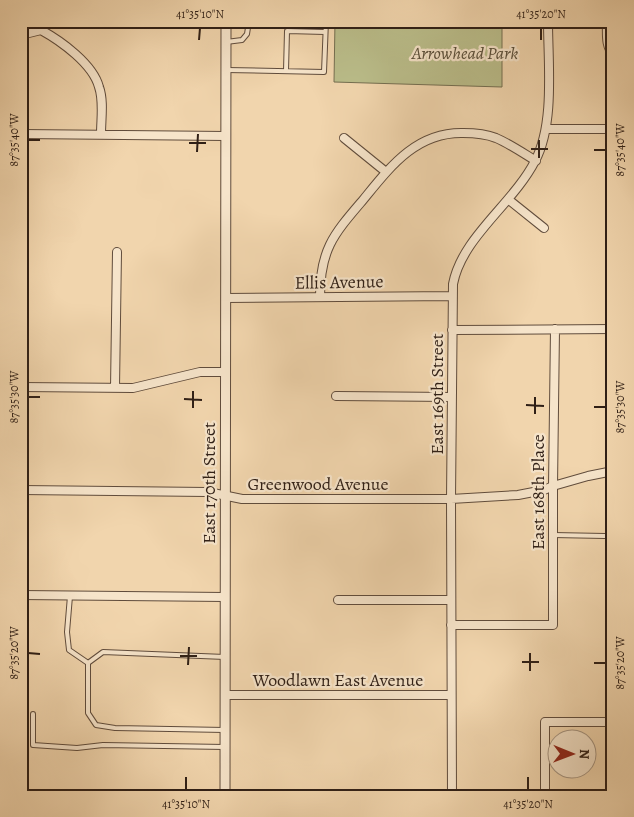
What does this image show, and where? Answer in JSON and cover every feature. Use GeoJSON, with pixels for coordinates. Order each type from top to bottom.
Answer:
{"type":"FeatureCollection","features":[{"type":"Feature","properties":{"kind":"street"},"geometry":{"type":"LineString","coordinates":[[37,21],[41,30],[53,36],[67,47],[94,76],[101,95],[101,134]]}},
{"type":"Feature","properties":{"kind":"street","name":"East 170th Street"},"geometry":{"type":"LineString","coordinates":[[225,796],[226,21]]}},
{"type":"Feature","properties":{"kind":"street","name":"East 169th Street"},"geometry":{"type":"LineString","coordinates":[[452,796],[452,296],[456,272],[461,259],[525,179],[536,160],[547,129],[548,21]]}},
{"type":"Feature","properties":{"kind":"street"},"geometry":{"type":"LineString","coordinates":[[21,35],[41,30]]}},
{"type":"Feature","properties":{"kind":"street"},"geometry":{"type":"LineString","coordinates":[[547,129],[613,129]]}},
{"type":"Feature","properties":{"kind":"street"},"geometry":{"type":"LineString","coordinates":[[320,297],[321,268],[327,247],[340,226],[386,172],[404,154],[418,144],[439,136],[472,133],[496,138],[536,160]]}},
{"type":"Feature","properties":{"kind":"street"},"geometry":{"type":"LineString","coordinates":[[21,134],[226,136]]}},
{"type":"Feature","properties":{"kind":"street"},"geometry":{"type":"LineString","coordinates":[[344,138],[386,172]]}},
{"type":"Feature","properties":{"kind":"street"},"geometry":{"type":"LineString","coordinates":[[509,200],[544,228]]}},
{"type":"Feature","properties":{"kind":"street"},"geometry":{"type":"LineString","coordinates":[[115,388],[117,252]]}},
{"type":"Feature","properties":{"kind":"street","name":"Ellis Avenue"},"geometry":{"type":"LineString","coordinates":[[226,298],[452,296]]}},
{"type":"Feature","properties":{"kind":"street","name":"East 168th Place"},"geometry":{"type":"LineString","coordinates":[[451,625],[554,625],[555,329]]}},
{"type":"Feature","properties":{"kind":"street"},"geometry":{"type":"LineString","coordinates":[[452,330],[613,329]]}},
{"type":"Feature","properties":{"kind":"street"},"geometry":{"type":"LineString","coordinates":[[21,387],[140,387],[200,372],[226,372]]}},
{"type":"Feature","properties":{"kind":"street"},"geometry":{"type":"LineString","coordinates":[[336,396],[452,397]]}},
{"type":"Feature","properties":{"kind":"street","name":"Greenwood Avenue"},"geometry":{"type":"LineString","coordinates":[[21,490],[208,492],[242,499],[451,499],[518,495],[544,490],[588,476],[613,471]]}},
{"type":"Feature","properties":{"kind":"street"},"geometry":{"type":"LineString","coordinates":[[21,595],[225,597]]}},
{"type":"Feature","properties":{"kind":"street"},"geometry":{"type":"LineString","coordinates":[[338,600],[451,600]]}},
{"type":"Feature","properties":{"kind":"street","name":"Woodlawn East Avenue"},"geometry":{"type":"LineString","coordinates":[[225,695],[451,695]]}},
{"type":"Feature","properties":{"kind":"street"},"geometry":{"type":"LineString","coordinates":[[544,796],[544,722],[613,722]]}},
{"type":"Feature","properties":{"kind":"lane"},"geometry":{"type":"LineString","coordinates":[[226,42],[242,40],[247,34],[249,21]]}},
{"type":"Feature","properties":{"kind":"lane"},"geometry":{"type":"LineString","coordinates":[[226,70],[324,72],[326,21]]}},
{"type":"Feature","properties":{"kind":"lane"},"geometry":{"type":"LineString","coordinates":[[605,21],[606,49],[613,58]]}},
{"type":"Feature","properties":{"kind":"lane"},"geometry":{"type":"LineString","coordinates":[[286,71],[287,31],[325,32]]}},
{"type":"Feature","properties":{"kind":"lane"},"geometry":{"type":"LineString","coordinates":[[553,535],[605,536],[613,539]]}},
{"type":"Feature","properties":{"kind":"lane"},"geometry":{"type":"LineString","coordinates":[[70,596],[67,632],[69,650],[88,663]]}},
{"type":"Feature","properties":{"kind":"lane"},"geometry":{"type":"LineString","coordinates":[[88,663],[103,652],[225,657]]}},
{"type":"Feature","properties":{"kind":"lane"},"geometry":{"type":"LineString","coordinates":[[88,663],[88,713],[96,725],[115,728],[225,730]]}},
{"type":"Feature","properties":{"kind":"lane"},"geometry":{"type":"LineString","coordinates":[[33,714],[34,745],[77,748],[103,745],[225,747]]}},
{"type":"Feature","properties":{"kind":"green space","name":"Arrowhead Park"},"geometry":{"type":"Polygon","coordinates":[[[335,21],[502,21],[502,87],[334,82],[335,21]]]}}]}
